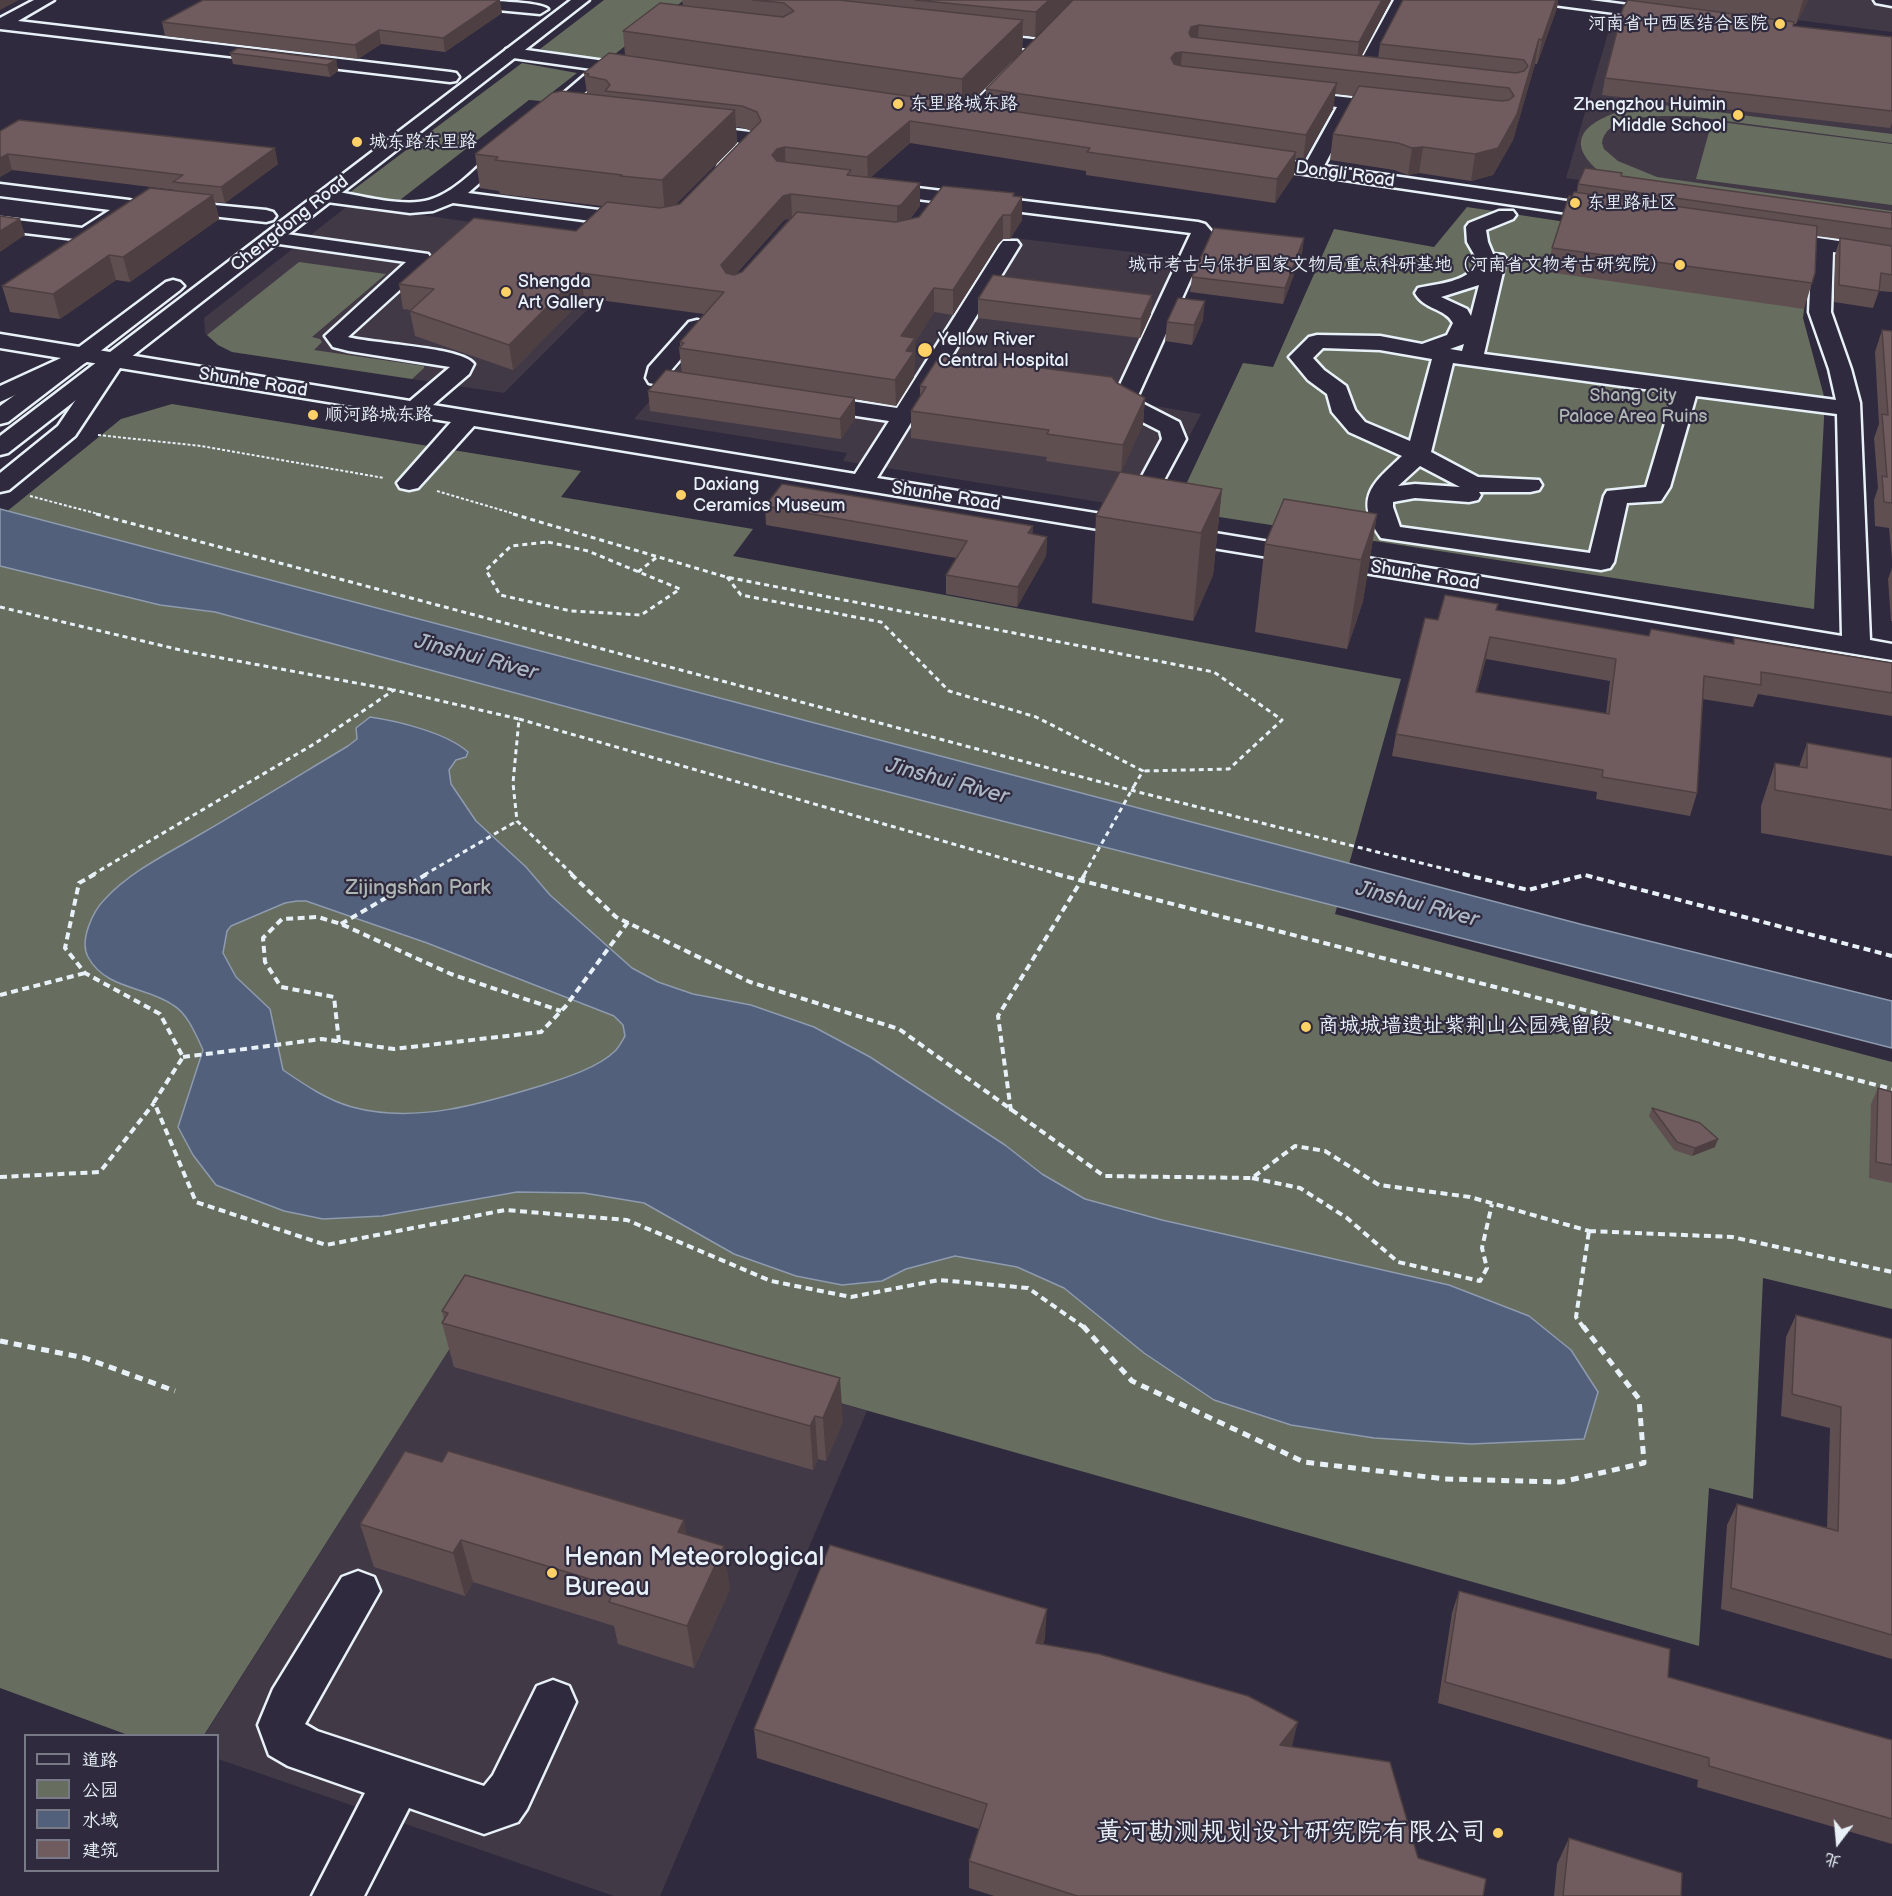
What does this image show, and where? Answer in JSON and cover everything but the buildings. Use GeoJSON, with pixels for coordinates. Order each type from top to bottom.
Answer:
{"type":"FeatureCollection","features":[{"type":"Feature","properties":{"kind":"street"},"geometry":{"type":"LineString","coordinates":[[0,24],[46,0]]}},
{"type":"Feature","properties":{"kind":"street"},"geometry":{"type":"LineString","coordinates":[[445,0],[547,5]]}},
{"type":"Feature","properties":{"kind":"street","name":"Chengdong Road"},"geometry":{"type":"LineString","coordinates":[[0,448],[581,0]]}},
{"type":"Feature","properties":{"kind":"street"},"geometry":{"type":"LineString","coordinates":[[1386,77],[1357,74],[1402,0]]}},
{"type":"Feature","properties":{"kind":"street"},"geometry":{"type":"LineString","coordinates":[[1554,0],[1597,3],[1678,16]]}},
{"type":"Feature","properties":{"kind":"street"},"geometry":{"type":"LineString","coordinates":[[1882,0],[1892,1]]}},
{"type":"Feature","properties":{"kind":"street"},"geometry":{"type":"LineString","coordinates":[[414,105],[547,5]]}},
{"type":"Feature","properties":{"kind":"street"},"geometry":{"type":"LineString","coordinates":[[0,24],[450,77]]}},
{"type":"Feature","properties":{"kind":"street"},"geometry":{"type":"LineString","coordinates":[[968,120],[1056,29]]}},
{"type":"Feature","properties":{"kind":"street"},"geometry":{"type":"LineString","coordinates":[[959,36],[1041,45]]}},
{"type":"Feature","properties":{"kind":"street"},"geometry":{"type":"LineString","coordinates":[[512,53],[665,75]]}},
{"type":"Feature","properties":{"kind":"street"},"geometry":{"type":"LineString","coordinates":[[554,117],[613,115],[567,101],[567,98],[606,66]]}},
{"type":"Feature","properties":{"kind":"street"},"geometry":{"type":"LineString","coordinates":[[1269,94],[1417,111]]}},
{"type":"Feature","properties":{"kind":"street"},"geometry":{"type":"LineString","coordinates":[[1312,170],[1348,103]]}},
{"type":"Feature","properties":{"kind":"street"},"geometry":{"type":"LineString","coordinates":[[945,116],[992,123]]}},
{"type":"Feature","properties":{"kind":"street"},"geometry":{"type":"LineString","coordinates":[[713,182],[751,144],[750,140],[743,136],[678,123],[743,125]]}},
{"type":"Feature","properties":{"kind":"street"},"geometry":{"type":"LineString","coordinates":[[327,196],[413,207],[434,205],[451,196],[523,136]]}},
{"type":"Feature","properties":{"kind":"street","name":"Dongli Road"},"geometry":{"type":"LineString","coordinates":[[1229,158],[1312,170],[1508,207],[1626,216]]}},
{"type":"Feature","properties":{"kind":"street"},"geometry":{"type":"LineString","coordinates":[[857,187],[934,204],[1198,228],[1202,232],[1124,402],[1171,427],[1174,439],[1127,527]]}},
{"type":"Feature","properties":{"kind":"street"},"geometry":{"type":"LineString","coordinates":[[0,190],[266,216]]}},
{"type":"Feature","properties":{"kind":"street"},"geometry":{"type":"LineString","coordinates":[[451,196],[651,223]]}},
{"type":"Feature","properties":{"kind":"street","name":"Chengdong Road"},"geometry":{"type":"LineString","coordinates":[[247,230],[285,202]]}},
{"type":"Feature","properties":{"kind":"street"},"geometry":{"type":"LineString","coordinates":[[0,224],[83,234],[143,205]]}},
{"type":"Feature","properties":{"kind":"street"},"geometry":{"type":"LineString","coordinates":[[1508,207],[1476,226],[1479,248],[1489,263],[1483,274],[1471,284],[1426,293],[1429,299],[1458,314],[1464,323],[1456,339],[1434,353],[1419,454],[1383,486],[1380,507],[1390,533],[1601,562],[1616,496],[1652,496],[1658,487],[1687,388]]}},
{"type":"Feature","properties":{"kind":"street"},"geometry":{"type":"LineString","coordinates":[[1471,359],[1508,207]]}},
{"type":"Feature","properties":{"kind":"street"},"geometry":{"type":"LineString","coordinates":[[1754,235],[1892,255]]}},
{"type":"Feature","properties":{"kind":"street"},"geometry":{"type":"LineString","coordinates":[[272,238],[421,258],[336,336],[341,342],[349,344],[454,360],[463,364],[461,369],[414,410]]}},
{"type":"Feature","properties":{"kind":"street"},"geometry":{"type":"LineString","coordinates":[[862,483],[1010,245]]}},
{"type":"Feature","properties":{"kind":"street"},"geometry":{"type":"LineString","coordinates":[[1823,245],[1819,293],[1820,312],[1840,369],[1848,409],[1857,646]]}},
{"type":"Feature","properties":{"kind":"street"},"geometry":{"type":"LineString","coordinates":[[0,417],[190,273]]}},
{"type":"Feature","properties":{"kind":"street"},"geometry":{"type":"LineString","coordinates":[[697,327],[657,372],[657,378],[719,389]]}},
{"type":"Feature","properties":{"kind":"street","name":"Shunhe Road"},"geometry":{"type":"LineString","coordinates":[[0,341],[1892,652]]}},
{"type":"Feature","properties":{"kind":"street"},"geometry":{"type":"LineString","coordinates":[[1469,494],[1419,454],[1357,427],[1344,412],[1338,391],[1316,375],[1300,357],[1317,342],[1380,343],[1471,359],[1848,409]]}},
{"type":"Feature","properties":{"kind":"street"},"geometry":{"type":"LineString","coordinates":[[0,395],[81,356]]}},
{"type":"Feature","properties":{"kind":"street"},"geometry":{"type":"LineString","coordinates":[[0,485],[67,431],[114,360]]}},
{"type":"Feature","properties":{"kind":"street"},"geometry":{"type":"LineString","coordinates":[[937,362],[960,365]]}},
{"type":"Feature","properties":{"kind":"street"},"geometry":{"type":"LineString","coordinates":[[1108,384],[1131,387]]}},
{"type":"Feature","properties":{"kind":"street"},"geometry":{"type":"LineString","coordinates":[[788,399],[904,416]]}},
{"type":"Feature","properties":{"kind":"street"},"geometry":{"type":"LineString","coordinates":[[409,483],[468,418]]}},
{"type":"Feature","properties":{"kind":"street"},"geometry":{"type":"LineString","coordinates":[[1382,496],[1414,491],[1469,494],[1530,484]]}},
{"type":"Feature","properties":{"kind":"street"},"geometry":{"type":"LineString","coordinates":[[358,1591],[289,1705],[281,1725],[286,1739],[306,1750],[484,1810],[501,1805],[510,1792],[553,1702]]}},
{"type":"Feature","properties":{"kind":"street"},"geometry":{"type":"LineString","coordinates":[[337,1896],[399,1781]]}},
{"type":"Feature","properties":{"kind":"path"},"geometry":{"type":"LineString","coordinates":[[22,494],[1142,793],[1528,890],[1585,875],[1892,956]]}},
{"type":"Feature","properties":{"kind":"path"},"geometry":{"type":"LineString","coordinates":[[548,542],[588,551],[638,572],[680,589],[641,615],[571,611],[501,595],[486,570],[511,546],[548,542]]}},
{"type":"Feature","properties":{"kind":"path"},"geometry":{"type":"LineString","coordinates":[[638,572],[658,556]]}},
{"type":"Feature","properties":{"kind":"path"},"geometry":{"type":"LineString","coordinates":[[726,576],[1214,672],[1282,720],[1229,769],[1143,771],[1036,717],[949,691],[880,622],[741,595],[726,576]]}},
{"type":"Feature","properties":{"kind":"path"},"geometry":{"type":"LineString","coordinates":[[0,607],[189,652],[394,690],[519,719],[1081,881],[1892,1089]]}},
{"type":"Feature","properties":{"kind":"path"},"geometry":{"type":"LineString","coordinates":[[183,1057],[160,1014],[85,973],[65,948],[79,883],[314,744],[394,690]]}},
{"type":"Feature","properties":{"kind":"path"},"geometry":{"type":"LineString","coordinates":[[519,719],[513,783],[517,821],[616,917],[750,982],[899,1029],[1104,1176],[1252,1178],[1300,1188],[1347,1218],[1398,1262],[1480,1281],[1487,1268],[1482,1248],[1492,1204]]}},
{"type":"Feature","properties":{"kind":"path"},"geometry":{"type":"LineString","coordinates":[[1011,1111],[998,1016],[1081,881],[1143,771]]}},
{"type":"Feature","properties":{"kind":"path"},"geometry":{"type":"LineString","coordinates":[[341,924],[517,821]]}},
{"type":"Feature","properties":{"kind":"path"},"geometry":{"type":"LineString","coordinates":[[339,1042],[334,997],[281,987],[265,962],[264,938],[282,919],[318,917],[341,924],[451,974],[561,1011]]}},
{"type":"Feature","properties":{"kind":"path"},"geometry":{"type":"LineString","coordinates":[[183,1057],[322,1040],[394,1048],[541,1032],[566,1006],[628,922]]}},
{"type":"Feature","properties":{"kind":"path"},"geometry":{"type":"LineString","coordinates":[[0,995],[85,973]]}},
{"type":"Feature","properties":{"kind":"path"},"geometry":{"type":"LineString","coordinates":[[0,1177],[100,1172],[154,1102],[183,1057]]}},
{"type":"Feature","properties":{"kind":"path"},"geometry":{"type":"LineString","coordinates":[[154,1102],[196,1202],[326,1245],[505,1210],[627,1220],[771,1281],[850,1297],[939,1280],[1028,1288],[1082,1325],[1132,1380],[1304,1462],[1444,1479],[1561,1482],[1644,1463],[1639,1399],[1576,1317],[1589,1232]]}},
{"type":"Feature","properties":{"kind":"path"},"geometry":{"type":"LineString","coordinates":[[1252,1178],[1295,1146],[1325,1151],[1379,1185],[1470,1197],[1589,1232],[1732,1236],[1892,1272]]}},
{"type":"Feature","properties":{"kind":"path"},"geometry":{"type":"LineString","coordinates":[[0,1341],[85,1358],[175,1391]]}},
{"type":"Feature","properties":{"kind":"shaded area"},"geometry":{"type":"Polygon","coordinates":[[[1644,0],[1892,0],[1892,32],[1812,22],[1644,0]]]}},
{"type":"Feature","properties":{"kind":"shaded area","name":"Zhengzhou Huimin Middle School"},"geometry":{"type":"Polygon","coordinates":[[[1633,18],[1892,51],[1892,225],[1566,178],[1610,26],[1616,22],[1633,18]]]}},
{"type":"Feature","properties":{"kind":"shaded area"},"geometry":{"type":"Polygon","coordinates":[[[349,205],[650,247],[504,393],[232,352],[205,333],[204,318],[349,205]]]}},
{"type":"Feature","properties":{"kind":"shaded area","name":"Yellow River Central Hospital"},"geometry":{"type":"Polygon","coordinates":[[[795,212],[1199,260],[1132,402],[1201,414],[1150,510],[843,461],[847,453],[634,419],[738,298],[722,295],[795,212]]]}},
{"type":"Feature","properties":{"kind":"shaded area","name":"Henan Meteorological Bureau"},"geometry":{"type":"Polygon","coordinates":[[[480,1301],[867,1411],[660,1896],[614,1896],[219,1759],[219,1734],[205,1734],[480,1301]]]}},
{"type":"Feature","properties":{"kind":"green space"},"geometry":{"type":"Polygon","coordinates":[[[604,0],[684,0],[606,61],[540,49],[604,0]]]}},
{"type":"Feature","properties":{"kind":"green space"},"geometry":{"type":"Polygon","coordinates":[[[522,63],[577,73],[541,101],[529,100],[400,200],[349,193],[522,63]]]}},
{"type":"Feature","properties":{"kind":"green space"},"geometry":{"type":"Polygon","coordinates":[[[1630,101],[1892,134],[1892,143],[1696,117],[1657,116],[1627,120],[1615,125],[1606,133],[1602,143],[1604,149],[1618,161],[1657,177],[1892,211],[1892,224],[1600,172],[1582,150],[1581,140],[1592,125],[1627,109],[1630,101]]]}},
{"type":"Feature","properties":{"kind":"green space"},"geometry":{"type":"Polygon","coordinates":[[[1712,121],[1892,144],[1892,205],[1696,179],[1712,121]]]}},
{"type":"Feature","properties":{"kind":"green space","name":"Shang City Palace Area Ruins"},"geometry":{"type":"Polygon","coordinates":[[[1467,207],[1810,259],[1803,318],[1825,400],[1814,609],[1174,510],[1243,363],[1273,367],[1334,229],[1434,247],[1467,207]]]}},
{"type":"Feature","properties":{"kind":"green space"},"geometry":{"type":"Polygon","coordinates":[[[299,262],[386,274],[312,337],[322,342],[314,350],[424,366],[424,368],[412,379],[232,352],[218,345],[207,335],[299,262]]]}},
{"type":"Feature","properties":{"kind":"green space","name":"Zijingshan Park"},"geometry":{"type":"Polygon","coordinates":[[[172,404],[581,471],[561,497],[753,529],[733,556],[1401,679],[1335,914],[1892,1062],[1892,1309],[1763,1278],[1753,1499],[1709,1488],[1699,1646],[480,1301],[205,1734],[125,1734],[0,1688],[0,517],[121,419],[172,404]]]}},
{"type":"Feature","properties":{"kind":"water","name":"Jinshui River"},"geometry":{"type":"Polygon","coordinates":[[[0,509],[1580,924],[1892,1001],[1892,1048],[775,763],[215,612],[160,605],[0,566],[0,509]]]}},
{"type":"Feature","properties":{"kind":"water"},"geometry":{"type":"Polygon","coordinates":[[[370,717],[394,721],[448,739],[468,752],[466,757],[456,760],[449,770],[451,784],[476,821],[526,867],[550,895],[632,968],[658,982],[693,994],[751,1005],[814,1027],[870,1057],[1005,1145],[1042,1174],[1085,1199],[1162,1220],[1449,1285],[1529,1316],[1571,1350],[1598,1392],[1584,1439],[1471,1444],[1374,1438],[1291,1425],[1214,1400],[1144,1353],[1064,1288],[1017,1267],[955,1256],[906,1269],[882,1281],[842,1285],[796,1276],[734,1254],[644,1203],[584,1193],[517,1192],[382,1216],[323,1219],[284,1211],[216,1185],[193,1155],[178,1127],[203,1050],[194,1032],[187,1019],[173,1005],[151,994],[116,982],[96,968],[88,957],[86,934],[100,904],[126,880],[348,746],[357,739],[356,728],[370,717]],[[306,901],[285,903],[231,926],[227,931],[223,953],[236,977],[270,1009],[283,1070],[334,1100],[376,1112],[400,1113],[424,1113],[471,1105],[540,1086],[590,1068],[615,1051],[625,1036],[623,1025],[614,1016],[427,943],[306,901]]]}},
{"type":"Feature","properties":{"kind":"place","name":"河南省中西医结合医院"},"geometry":{"type":"Point","coordinates":[1780,24]}},
{"type":"Feature","properties":{"kind":"place","name":"东里路城东路"},"geometry":{"type":"Point","coordinates":[898,104]}},
{"type":"Feature","properties":{"kind":"place","name":"Zhengzhou Huimin Middle School"},"geometry":{"type":"Point","coordinates":[1738,115]}},
{"type":"Feature","properties":{"kind":"place","name":"城东路东里路"},"geometry":{"type":"Point","coordinates":[357,142]}},
{"type":"Feature","properties":{"kind":"place","name":"东里路社区"},"geometry":{"type":"Point","coordinates":[1575,203]}},
{"type":"Feature","properties":{"kind":"place","name":"城市考古与保护国家文物局重点科研基地（河南省文物考古研究院）"},"geometry":{"type":"Point","coordinates":[1680,265]}},
{"type":"Feature","properties":{"kind":"place","name":"Shengda Art Gallery"},"geometry":{"type":"Point","coordinates":[506,292]}},
{"type":"Feature","properties":{"kind":"place","name":"Yellow River Central Hospital"},"geometry":{"type":"Point","coordinates":[925,350]}},
{"type":"Feature","properties":{"kind":"place","name":"顺河路城东路"},"geometry":{"type":"Point","coordinates":[313,415]}},
{"type":"Feature","properties":{"kind":"place","name":"Daxiang Ceramics Museum"},"geometry":{"type":"Point","coordinates":[681,495]}},
{"type":"Feature","properties":{"kind":"place","name":"商城城墙遗址紫荆山公园残留段"},"geometry":{"type":"Point","coordinates":[1306,1027]}},
{"type":"Feature","properties":{"kind":"place","name":"Henan Meteorological Bureau"},"geometry":{"type":"Point","coordinates":[552,1573]}},
{"type":"Feature","properties":{"kind":"place","name":"黄河勘测规划设计研究院有限公司"},"geometry":{"type":"Point","coordinates":[1498,1833]}}]}
